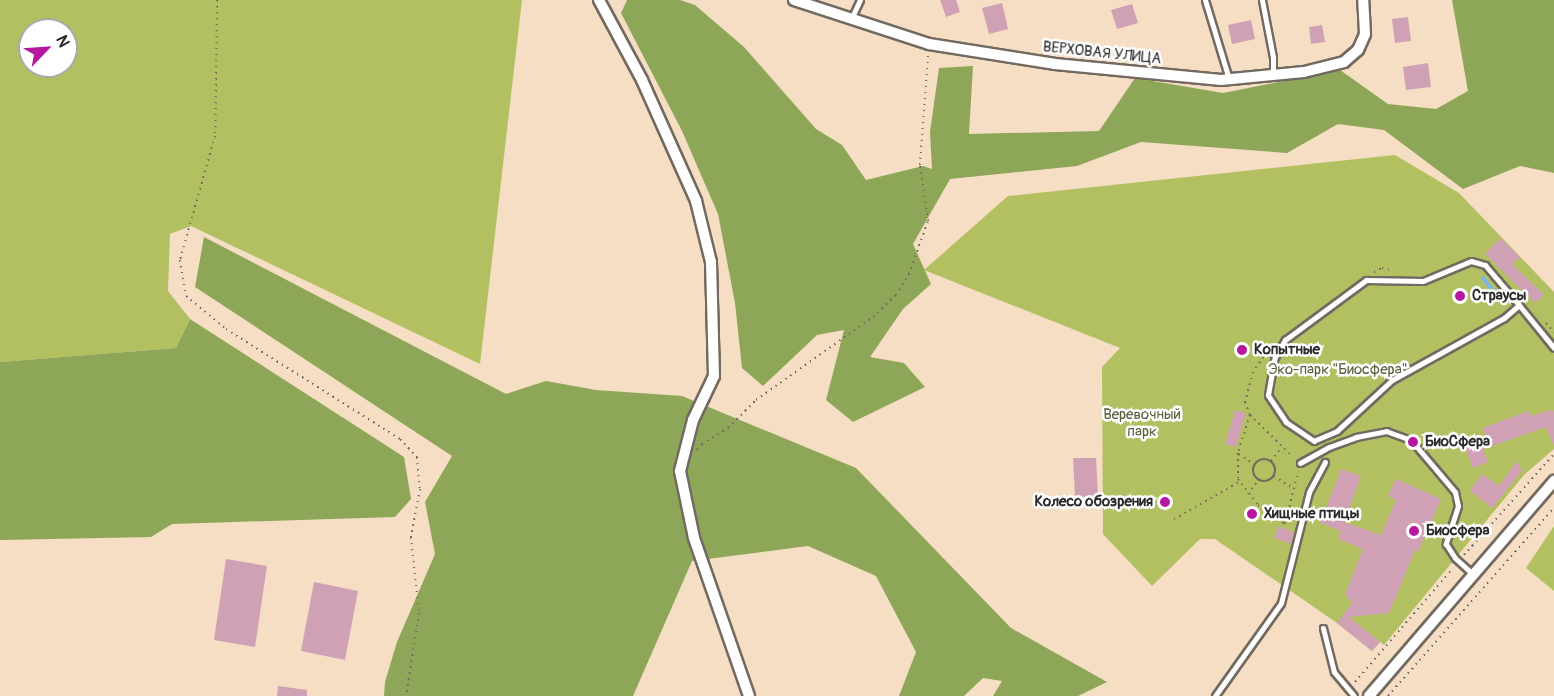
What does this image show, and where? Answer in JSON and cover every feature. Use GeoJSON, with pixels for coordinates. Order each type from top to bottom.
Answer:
{"type":"FeatureCollection","features":[{"type":"Feature","properties":{"kind":"street"},"geometry":{"type":"LineString","coordinates":[[599,0],[642,80],[696,201],[711,262],[714,376],[693,420],[680,471],[694,538],[749,696]]}},
{"type":"Feature","properties":{"kind":"street","name":"ВЕРХОВАЯ УЛИЦА"},"geometry":{"type":"LineString","coordinates":[[794,0],[852,17],[929,44],[1055,64],[1229,79],[1304,72],[1344,62],[1358,50],[1365,34],[1363,0]]}},
{"type":"Feature","properties":{"kind":"street"},"geometry":{"type":"LineString","coordinates":[[1369,696],[1554,481]]}},
{"type":"Feature","properties":{"kind":"lane"},"geometry":{"type":"LineString","coordinates":[[852,17],[860,0]]}},
{"type":"Feature","properties":{"kind":"lane"},"geometry":{"type":"LineString","coordinates":[[1205,0],[1229,79]]}},
{"type":"Feature","properties":{"kind":"lane"},"geometry":{"type":"LineString","coordinates":[[1262,0],[1273,57],[1273,75]]}},
{"type":"Feature","properties":{"kind":"lane"},"geometry":{"type":"LineString","coordinates":[[1519,305],[1504,318],[1392,380],[1337,431],[1314,441],[1286,422],[1268,395],[1275,357],[1286,340],[1366,280],[1423,281],[1471,261],[1485,265],[1519,305],[1554,348]]}},
{"type":"Feature","properties":{"kind":"lane"},"geometry":{"type":"LineString","coordinates":[[1300,463],[1329,447],[1356,437],[1386,431],[1411,440],[1455,492],[1458,506],[1446,544],[1473,574]]}},
{"type":"Feature","properties":{"kind":"lane"},"geometry":{"type":"LineString","coordinates":[[1215,696],[1281,603],[1309,492],[1325,462]]}},
{"type":"Feature","properties":{"kind":"lane"},"geometry":{"type":"LineString","coordinates":[[1323,628],[1334,672],[1354,696]]}},
{"type":"Feature","properties":{"kind":"path"},"geometry":{"type":"LineString","coordinates":[[217,0],[215,136],[180,260],[186,296],[226,329],[400,439],[417,457],[420,489],[411,537],[419,613],[406,696]]}},
{"type":"Feature","properties":{"kind":"path"},"geometry":{"type":"LineString","coordinates":[[694,453],[702,444],[728,428],[756,400],[873,317],[896,295],[909,274],[928,221],[920,165],[929,44]]}},
{"type":"Feature","properties":{"kind":"path"},"geometry":{"type":"LineString","coordinates":[[1373,272],[1382,268],[1399,273]]}},
{"type":"Feature","properties":{"kind":"path"},"geometry":{"type":"LineString","coordinates":[[1250,414],[1238,453],[1239,482],[1258,505],[1285,524],[1300,463],[1250,414],[1245,402],[1253,372],[1271,347]]}},
{"type":"Feature","properties":{"kind":"path"},"geometry":{"type":"LineString","coordinates":[[1271,461],[1282,447]]}},
{"type":"Feature","properties":{"kind":"path"},"geometry":{"type":"LineString","coordinates":[[1238,453],[1254,464]]}},
{"type":"Feature","properties":{"kind":"path"},"geometry":{"type":"LineString","coordinates":[[1348,690],[1554,454]]}},
{"type":"Feature","properties":{"kind":"path"},"geometry":{"type":"LineString","coordinates":[[1261,459],[1271,461],[1275,467],[1274,476],[1267,481],[1258,480],[1253,473],[1254,464],[1261,459]]}},
{"type":"Feature","properties":{"kind":"path"},"geometry":{"type":"LineString","coordinates":[[1274,476],[1294,489]]}},
{"type":"Feature","properties":{"kind":"path"},"geometry":{"type":"LineString","coordinates":[[1248,494],[1258,480]]}},
{"type":"Feature","properties":{"kind":"path"},"geometry":{"type":"LineString","coordinates":[[1174,519],[1239,482]]}},
{"type":"Feature","properties":{"kind":"path"},"geometry":{"type":"LineString","coordinates":[[1388,696],[1554,508]]}},
{"type":"Feature","properties":{"kind":"green space"},"geometry":{"type":"Polygon","coordinates":[[[0,0],[522,0],[480,364],[191,226],[170,234],[168,291],[190,319],[176,348],[0,362],[0,0]]]}},
{"type":"Feature","properties":{"kind":"green space"},"geometry":{"type":"Polygon","coordinates":[[[627,0],[680,0],[695,5],[744,47],[816,129],[842,145],[866,180],[923,166],[932,169],[930,132],[939,68],[973,66],[969,134],[1099,131],[1135,78],[1223,93],[1340,70],[1388,104],[1436,109],[1468,91],[1452,0],[1554,0],[1554,173],[1520,166],[1463,189],[1384,130],[1338,124],[1287,153],[1141,142],[1077,166],[950,179],[913,244],[931,284],[903,309],[870,357],[904,363],[925,387],[853,422],[826,400],[844,330],[817,335],[763,386],[742,368],[735,303],[718,214],[682,131],[621,13],[627,0]]]}},
{"type":"Feature","properties":{"kind":"green space","name":"Эко-парк \"Биосфера\""},"geometry":{"type":"Polygon","coordinates":[[[1395,155],[1459,193],[1554,292],[1554,449],[1524,475],[1384,645],[1380,642],[1372,651],[1337,623],[1215,539],[1200,539],[1152,586],[1103,534],[1102,367],[1120,348],[924,270],[1008,196],[1395,155]]]}},
{"type":"Feature","properties":{"kind":"green space"},"geometry":{"type":"Polygon","coordinates":[[[204,237],[506,394],[546,381],[596,390],[682,396],[856,468],[1011,628],[1107,682],[1078,696],[993,696],[1002,681],[983,678],[964,696],[899,696],[916,652],[876,576],[808,546],[692,561],[633,696],[384,696],[385,682],[397,642],[435,554],[425,502],[452,456],[195,287],[204,237]]]}},
{"type":"Feature","properties":{"kind":"green space"},"geometry":{"type":"Polygon","coordinates":[[[190,319],[404,457],[411,499],[395,517],[172,524],[151,537],[0,540],[0,362],[176,348],[190,319]]]}},
{"type":"Feature","properties":{"kind":"green space"},"geometry":{"type":"Polygon","coordinates":[[[1554,526],[1554,591],[1526,568],[1554,526]]]}},
{"type":"Feature","properties":{"kind":"building"},"geometry":{"type":"Polygon","coordinates":[[[940,0],[956,0],[960,12],[946,17],[940,0]]]}},
{"type":"Feature","properties":{"kind":"building"},"geometry":{"type":"Polygon","coordinates":[[[1002,3],[1008,29],[989,34],[982,8],[1002,3]]]}},
{"type":"Feature","properties":{"kind":"building"},"geometry":{"type":"Polygon","coordinates":[[[1132,4],[1138,23],[1117,29],[1111,10],[1132,4]]]}},
{"type":"Feature","properties":{"kind":"building"},"geometry":{"type":"Polygon","coordinates":[[[1408,17],[1411,41],[1395,43],[1392,19],[1408,17]]]}},
{"type":"Feature","properties":{"kind":"building"},"geometry":{"type":"Polygon","coordinates":[[[1251,20],[1255,39],[1232,44],[1228,25],[1251,20]]]}},
{"type":"Feature","properties":{"kind":"building"},"geometry":{"type":"Polygon","coordinates":[[[1322,25],[1325,42],[1311,44],[1309,27],[1322,25]]]}},
{"type":"Feature","properties":{"kind":"building"},"geometry":{"type":"Polygon","coordinates":[[[1428,63],[1431,87],[1406,90],[1403,67],[1428,63]]]}},
{"type":"Feature","properties":{"kind":"building"},"geometry":{"type":"Polygon","coordinates":[[[1500,238],[1520,257],[1512,264],[1544,295],[1535,303],[1485,254],[1500,238]]]}},
{"type":"Feature","properties":{"kind":"building"},"geometry":{"type":"Polygon","coordinates":[[[1235,410],[1246,413],[1236,447],[1225,444],[1235,410]]]}},
{"type":"Feature","properties":{"kind":"building"},"geometry":{"type":"Polygon","coordinates":[[[1551,410],[1552,413],[1554,410],[1554,446],[1546,427],[1483,449],[1488,462],[1473,468],[1464,444],[1486,436],[1483,428],[1529,411],[1531,416],[1551,410]]]}},
{"type":"Feature","properties":{"kind":"building"},"geometry":{"type":"Polygon","coordinates":[[[1073,458],[1096,458],[1098,496],[1075,497],[1073,458]]]}},
{"type":"Feature","properties":{"kind":"building"},"geometry":{"type":"Polygon","coordinates":[[[1517,461],[1522,471],[1492,508],[1470,491],[1482,474],[1499,486],[1517,461]]]}},
{"type":"Feature","properties":{"kind":"building"},"geometry":{"type":"Polygon","coordinates":[[[1341,469],[1361,476],[1344,522],[1381,535],[1396,500],[1388,496],[1396,479],[1441,499],[1418,552],[1415,550],[1389,613],[1349,617],[1380,642],[1372,651],[1337,623],[1352,603],[1345,594],[1363,549],[1338,539],[1341,531],[1320,523],[1341,469]]]}},
{"type":"Feature","properties":{"kind":"building"},"geometry":{"type":"Polygon","coordinates":[[[1278,526],[1294,532],[1291,544],[1274,538],[1278,526]]]}},
{"type":"Feature","properties":{"kind":"building"},"geometry":{"type":"Polygon","coordinates":[[[226,559],[267,566],[255,647],[214,640],[226,559]]]}},
{"type":"Feature","properties":{"kind":"building"},"geometry":{"type":"Polygon","coordinates":[[[314,582],[358,591],[345,660],[301,651],[314,582]]]}},
{"type":"Feature","properties":{"kind":"building"},"geometry":{"type":"Polygon","coordinates":[[[278,686],[307,690],[307,696],[277,696],[278,686]]]}},
{"type":"Feature","properties":{"kind":"waterway"},"geometry":{"type":"LineString","coordinates":[[1483,278],[1500,299]]}},
{"type":"Feature","properties":{"kind":"place","name":"Страусы"},"geometry":{"type":"Point","coordinates":[1460,296]}},
{"type":"Feature","properties":{"kind":"place","name":"Копытные"},"geometry":{"type":"Point","coordinates":[1242,350]}},
{"type":"Feature","properties":{"kind":"place","name":"БиоСфера"},"geometry":{"type":"Point","coordinates":[1413,442]}},
{"type":"Feature","properties":{"kind":"place","name":"Колесо обозрения"},"geometry":{"type":"Point","coordinates":[1165,502]}},
{"type":"Feature","properties":{"kind":"place","name":"Хищные птицы"},"geometry":{"type":"Point","coordinates":[1252,514]}},
{"type":"Feature","properties":{"kind":"place","name":"Биосфера"},"geometry":{"type":"Point","coordinates":[1414,531]}},
{"type":"Feature","properties":{"kind":"park label","name":"Веревочный парк"},"geometry":{"type":"Point","coordinates":[1142,422]}}]}
